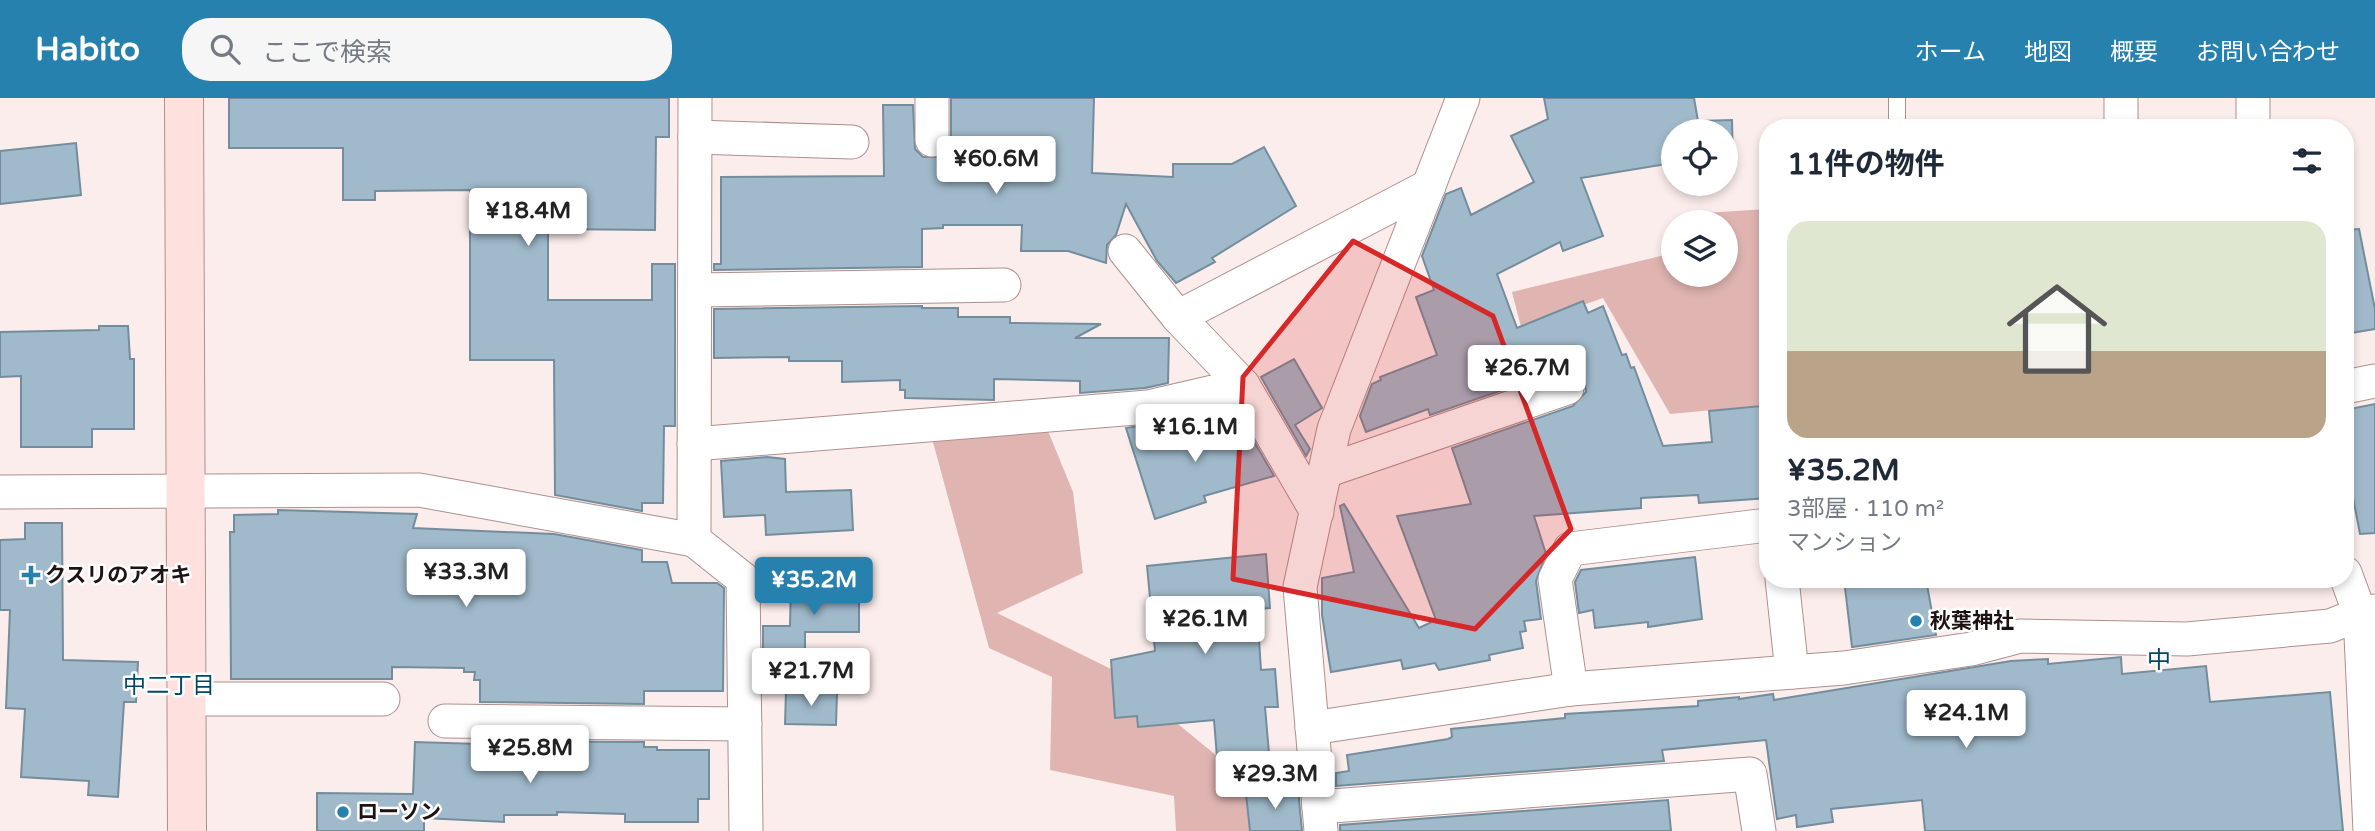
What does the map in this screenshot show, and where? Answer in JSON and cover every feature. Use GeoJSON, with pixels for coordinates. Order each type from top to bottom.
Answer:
{"type":"FeatureCollection","features":[{"type":"Feature","properties":{"kind":"street"},"geometry":{"type":"LineString","coordinates":[[184,98],[188,492],[187,831]]}},
{"type":"Feature","properties":{"kind":"street"},"geometry":{"type":"LineString","coordinates":[[694,540],[695,98]]}},
{"type":"Feature","properties":{"kind":"street"},"geometry":{"type":"LineString","coordinates":[[932,98],[932,140]]}},
{"type":"Feature","properties":{"kind":"street"},"geometry":{"type":"LineString","coordinates":[[1463,98],[1334,429],[1300,587],[1320,819],[1750,774],[1759,831]]}},
{"type":"Feature","properties":{"kind":"street"},"geometry":{"type":"LineString","coordinates":[[2120,119],[2121,98]]}},
{"type":"Feature","properties":{"kind":"street"},"geometry":{"type":"LineString","coordinates":[[2253,98],[2253,119]]}},
{"type":"Feature","properties":{"kind":"street"},"geometry":{"type":"LineString","coordinates":[[695,137],[852,142]]}},
{"type":"Feature","properties":{"kind":"street"},"geometry":{"type":"LineString","coordinates":[[1178,317],[1429,186]]}},
{"type":"Feature","properties":{"kind":"street"},"geometry":{"type":"LineString","coordinates":[[1125,251],[1178,317],[1243,385],[1317,512]]}},
{"type":"Feature","properties":{"kind":"street"},"geometry":{"type":"LineString","coordinates":[[695,290],[1004,285]]}},
{"type":"Feature","properties":{"kind":"street"},"geometry":{"type":"LineString","coordinates":[[2354,385],[2375,381]]}},
{"type":"Feature","properties":{"kind":"street"},"geometry":{"type":"LineString","coordinates":[[694,444],[1148,407],[1243,385]]}},
{"type":"Feature","properties":{"kind":"street"},"geometry":{"type":"LineString","coordinates":[[1326,471],[1567,388]]}},
{"type":"Feature","properties":{"kind":"street"},"geometry":{"type":"LineString","coordinates":[[0,492],[419,490],[694,540],[743,579],[746,831]]}},
{"type":"Feature","properties":{"kind":"street"},"geometry":{"type":"LineString","coordinates":[[1571,689],[1555,579],[1570,549],[1759,526]]}},
{"type":"Feature","properties":{"kind":"street"},"geometry":{"type":"LineString","coordinates":[[1783,588],[1792,672]]}},
{"type":"Feature","properties":{"kind":"street"},"geometry":{"type":"LineString","coordinates":[[2353,588],[2367,613],[2370,831]]}},
{"type":"Feature","properties":{"kind":"street"},"geometry":{"type":"LineString","coordinates":[[1312,728],[1571,689],[1792,672],[1971,649],[2020,636],[2187,639],[2330,626],[2367,613]]}},
{"type":"Feature","properties":{"kind":"street"},"geometry":{"type":"LineString","coordinates":[[188,699],[383,699]]}},
{"type":"Feature","properties":{"kind":"street"},"geometry":{"type":"LineString","coordinates":[[445,721],[745,724]]}},
{"type":"Feature","properties":{"kind":"lane"},"geometry":{"type":"LineString","coordinates":[[1898,98],[1898,119]]}},
{"type":"Feature","properties":{"kind":"highlighted area"},"geometry":{"type":"Polygon","coordinates":[[[1353,241],[1493,316],[1571,529],[1475,629],[1233,579],[1243,377],[1353,241]]]}},
{"type":"Feature","properties":{"kind":"shaded area"},"geometry":{"type":"Polygon","coordinates":[[[1759,210],[1759,406],[1670,414],[1603,298],[1521,327],[1512,292],[1661,256],[1661,287],[1738,287],[1738,211],[1759,210]]]}},
{"type":"Feature","properties":{"kind":"shaded area"},"geometry":{"type":"Polygon","coordinates":[[[930,431],[1048,431],[1073,492],[1083,573],[997,613],[1111,669],[1245,779],[1251,831],[1176,831],[1174,796],[1050,770],[1052,677],[989,648],[930,431]]]}},
{"type":"Feature","properties":{"kind":"building"},"geometry":{"type":"Polygon","coordinates":[[[229,98],[669,98],[669,137],[656,137],[655,230],[548,229],[548,300],[652,300],[652,264],[675,264],[675,426],[664,426],[663,503],[642,503],[642,511],[555,495],[554,360],[470,360],[470,190],[375,191],[375,200],[343,200],[343,148],[229,148],[229,98]]]}},
{"type":"Feature","properties":{"kind":"building"},"geometry":{"type":"Polygon","coordinates":[[[951,98],[1094,98],[1092,173],[1173,177],[1173,164],[1232,164],[1264,147],[1296,206],[1212,258],[1215,262],[1176,283],[1157,261],[1126,204],[1116,235],[1107,245],[1106,263],[1068,251],[1021,251],[1022,225],[943,225],[943,228],[922,229],[922,267],[714,270],[714,264],[721,264],[721,177],[884,176],[883,105],[913,105],[915,149],[923,157],[941,157],[948,150],[951,141],[951,98]]]}},
{"type":"Feature","properties":{"kind":"building"},"geometry":{"type":"Polygon","coordinates":[[[1544,98],[1694,98],[1698,119],[1661,119],[1661,165],[1581,178],[1603,236],[1563,251],[1560,242],[1497,274],[1517,328],[1583,301],[1588,313],[1603,306],[1622,355],[1626,354],[1631,368],[1634,367],[1663,446],[1712,442],[1709,411],[1759,406],[1759,499],[1699,503],[1698,495],[1641,498],[1641,508],[1534,516],[1546,554],[1536,581],[1541,619],[1524,621],[1526,631],[1520,632],[1523,648],[1489,655],[1490,660],[1439,670],[1435,663],[1403,669],[1401,660],[1331,672],[1322,615],[1322,578],[1354,572],[1340,506],[1344,504],[1419,628],[1436,620],[1397,516],[1471,504],[1452,448],[1573,406],[1586,392],[1585,382],[1580,374],[1571,369],[1561,370],[1430,415],[1428,409],[1366,432],[1360,416],[1372,384],[1381,380],[1380,377],[1437,355],[1416,297],[1434,290],[1422,256],[1446,194],[1461,188],[1471,215],[1534,182],[1511,136],[1548,119],[1544,98]]]}},
{"type":"Feature","properties":{"kind":"building"},"geometry":{"type":"Polygon","coordinates":[[[76,143],[81,195],[0,204],[0,151],[76,143]]]}},
{"type":"Feature","properties":{"kind":"building"},"geometry":{"type":"Polygon","coordinates":[[[2354,229],[2359,229],[2375,309],[2375,329],[2354,332],[2354,229]]]}},
{"type":"Feature","properties":{"kind":"building"},"geometry":{"type":"Polygon","coordinates":[[[922,306],[958,308],[958,317],[1010,317],[1010,323],[1101,324],[1075,338],[1169,338],[1168,383],[1145,388],[1080,393],[1080,381],[994,379],[994,400],[905,398],[905,390],[900,390],[900,380],[842,382],[842,361],[789,361],[789,357],[714,358],[714,309],[922,306]]]}},
{"type":"Feature","properties":{"kind":"building"},"geometry":{"type":"Polygon","coordinates":[[[99,326],[128,326],[130,359],[134,359],[134,429],[92,429],[92,447],[21,447],[21,376],[0,377],[0,332],[99,330],[99,326]]]}},
{"type":"Feature","properties":{"kind":"building"},"geometry":{"type":"Polygon","coordinates":[[[1294,359],[1322,408],[1295,425],[1310,449],[1306,456],[1261,377],[1294,359]]]}},
{"type":"Feature","properties":{"kind":"building"},"geometry":{"type":"Polygon","coordinates":[[[2375,404],[2375,533],[2360,534],[2354,503],[2354,408],[2375,404]]]}},
{"type":"Feature","properties":{"kind":"building"},"geometry":{"type":"Polygon","coordinates":[[[1241,419],[1274,476],[1204,496],[1206,502],[1155,519],[1126,428],[1168,422],[1168,440],[1241,419]]]}},
{"type":"Feature","properties":{"kind":"building"},"geometry":{"type":"Polygon","coordinates":[[[767,457],[785,459],[786,492],[851,490],[853,530],[766,535],[765,515],[724,517],[721,461],[767,457]]]}},
{"type":"Feature","properties":{"kind":"building"},"geometry":{"type":"Polygon","coordinates":[[[278,510],[417,514],[413,528],[554,534],[642,550],[642,562],[667,562],[672,583],[717,583],[724,588],[723,691],[644,691],[644,704],[480,702],[480,680],[474,680],[475,672],[464,672],[464,668],[392,667],[392,679],[231,679],[230,532],[234,532],[234,515],[278,514],[278,510]]]}},
{"type":"Feature","properties":{"kind":"building"},"geometry":{"type":"Polygon","coordinates":[[[25,523],[62,523],[63,660],[138,662],[136,702],[124,702],[118,797],[88,795],[89,781],[21,777],[25,709],[6,708],[10,610],[0,610],[0,540],[25,539],[25,523]]]}},
{"type":"Feature","properties":{"kind":"building"},"geometry":{"type":"Polygon","coordinates":[[[1266,554],[1270,608],[1257,609],[1261,670],[1275,669],[1278,707],[1265,707],[1270,765],[1224,769],[1223,756],[1217,757],[1214,720],[1138,727],[1137,716],[1115,718],[1111,660],[1155,651],[1147,566],[1266,554]]]}},
{"type":"Feature","properties":{"kind":"building"},"geometry":{"type":"Polygon","coordinates":[[[1695,557],[1702,619],[1648,627],[1648,622],[1595,628],[1593,610],[1579,613],[1575,582],[1581,570],[1695,557]]]}},
{"type":"Feature","properties":{"kind":"building"},"geometry":{"type":"Polygon","coordinates":[[[791,584],[859,584],[859,632],[805,632],[805,656],[763,656],[763,626],[790,626],[791,584]]]}},
{"type":"Feature","properties":{"kind":"building"},"geometry":{"type":"Polygon","coordinates":[[[1845,588],[1928,588],[1936,635],[1852,647],[1845,588]]]}},
{"type":"Feature","properties":{"kind":"building"},"geometry":{"type":"Polygon","coordinates":[[[2121,657],[2122,674],[2206,666],[2210,702],[2330,692],[2343,831],[1925,831],[1922,800],[1831,809],[1833,822],[1797,827],[1796,815],[1777,819],[1766,740],[1662,750],[1664,761],[1336,786],[1336,773],[1349,771],[1347,755],[1448,739],[1452,737],[1451,729],[1565,718],[1565,714],[1698,706],[1698,701],[1739,697],[1773,694],[1774,700],[2011,661],[2048,659],[2048,664],[2121,657]]]}},
{"type":"Feature","properties":{"kind":"building"},"geometry":{"type":"Polygon","coordinates":[[[786,691],[837,693],[836,725],[785,724],[786,691]]]}},
{"type":"Feature","properties":{"kind":"building"},"geometry":{"type":"Polygon","coordinates":[[[479,741],[644,742],[644,747],[657,747],[657,750],[709,750],[709,799],[698,799],[698,822],[625,822],[625,814],[557,812],[557,815],[504,815],[504,822],[424,818],[424,831],[317,831],[317,793],[413,794],[415,742],[479,744],[479,741]]]}},
{"type":"Feature","properties":{"kind":"building"},"geometry":{"type":"Polygon","coordinates":[[[1298,789],[1302,831],[1250,831],[1246,794],[1298,789]]]}},
{"type":"Feature","properties":{"kind":"building"},"geometry":{"type":"Polygon","coordinates":[[[1668,800],[1671,831],[1340,831],[1340,825],[1668,800]]]}},
{"type":"Feature","properties":{"kind":"place","name":"クスリのアオキ"},"geometry":{"type":"Point","coordinates":[31,575]}},
{"type":"Feature","properties":{"kind":"place","name":"秋葉神社"},"geometry":{"type":"Point","coordinates":[1916,621]}},
{"type":"Feature","properties":{"kind":"place","name":"ローソン"},"geometry":{"type":"Point","coordinates":[343,812]}},
{"type":"Feature","properties":{"kind":"district","name":"中"},"geometry":{"type":"Point","coordinates":[2159,660]}},
{"type":"Feature","properties":{"kind":"district","name":"中二丁目"},"geometry":{"type":"Point","coordinates":[169,686]}}]}
